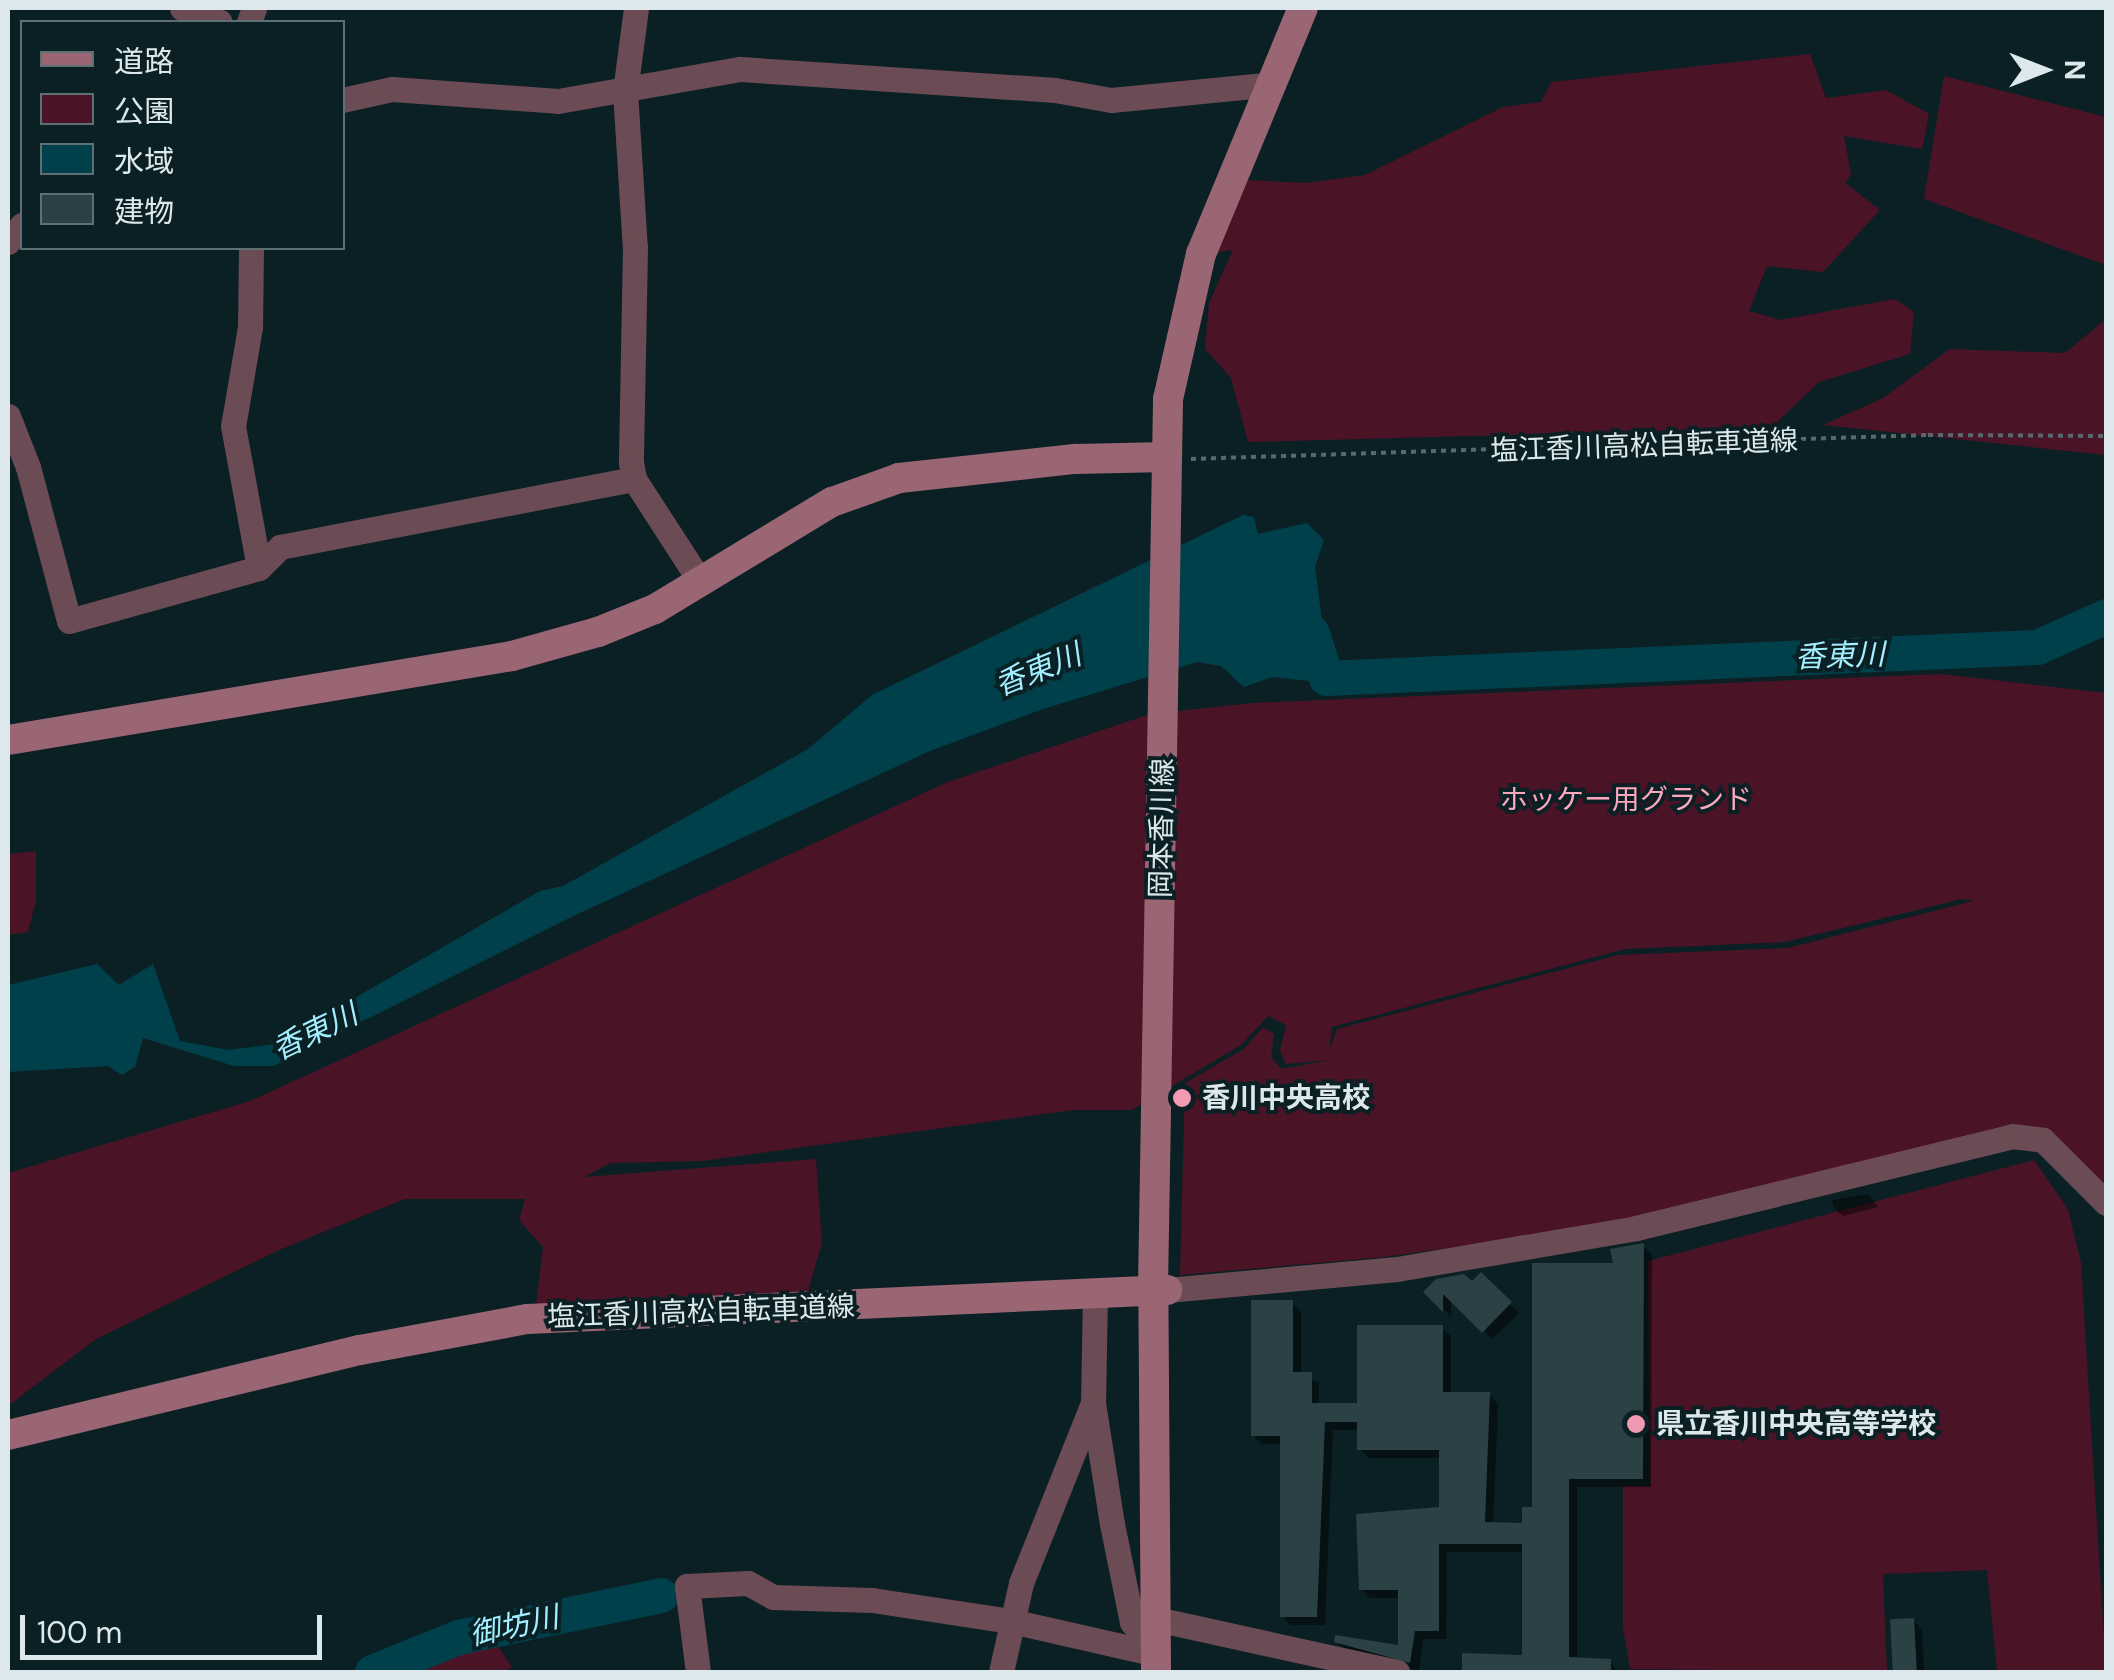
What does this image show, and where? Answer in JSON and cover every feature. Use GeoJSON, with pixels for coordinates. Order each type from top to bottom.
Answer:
{"type":"FeatureCollection","features":[{"type":"Feature","properties":{"kind":"main road","name":"岡本香川線"},"geometry":{"type":"LineString","coordinates":[[1156,1663],[1166,495],[1174,458],[1182,316],[1200,254],[1302,8]]}},
{"type":"Feature","properties":{"kind":"main road"},"geometry":{"type":"LineString","coordinates":[[8,740],[512,656],[598,632],[700,581],[832,502],[899,478],[1074,458],[1174,458]]}},
{"type":"Feature","properties":{"kind":"main road","name":"塩江香川高松自転車道線"},"geometry":{"type":"LineString","coordinates":[[8,1435],[360,1350],[528,1319],[1160,1288]]}},
{"type":"Feature","properties":{"kind":"street"},"geometry":{"type":"LineString","coordinates":[[182,8],[215,20]]}},
{"type":"Feature","properties":{"kind":"street"},"geometry":{"type":"LineString","coordinates":[[636,8],[626,91],[635,248],[634,479],[700,581]]}},
{"type":"Feature","properties":{"kind":"street"},"geometry":{"type":"LineString","coordinates":[[345,99],[392,89],[558,100],[740,69],[1054,90],[1111,100],[1273,84]]}},
{"type":"Feature","properties":{"kind":"street"},"geometry":{"type":"LineString","coordinates":[[251,250],[250,327],[233,426],[260,568]]}},
{"type":"Feature","properties":{"kind":"street"},"geometry":{"type":"LineString","coordinates":[[8,416],[28,467],[69,621],[260,568],[280,547],[634,479]]}},
{"type":"Feature","properties":{"kind":"street"},"geometry":{"type":"LineString","coordinates":[[1160,1288],[1397,1269],[1636,1228],[2012,1136],[2043,1140],[2106,1203]]}},
{"type":"Feature","properties":{"kind":"street"},"geometry":{"type":"LineString","coordinates":[[1095,1291],[1093,1403],[1132,1622],[1156,1663]]}},
{"type":"Feature","properties":{"kind":"street"},"geometry":{"type":"LineString","coordinates":[[1001,1672],[1011,1621],[1093,1403]]}},
{"type":"Feature","properties":{"kind":"street"},"geometry":{"type":"LineString","coordinates":[[698,1672],[687,1586],[748,1583],[773,1597],[872,1600],[1011,1621],[1156,1663]]}},
{"type":"Feature","properties":{"kind":"street"},"geometry":{"type":"LineString","coordinates":[[1156,1619],[1397,1672]]}},
{"type":"Feature","properties":{"kind":"path","name":"塩江香川高松自転車道線"},"geometry":{"type":"LineString","coordinates":[[1174,458],[2106,436]]}},
{"type":"Feature","properties":{"kind":"green space"},"geometry":{"type":"Polygon","coordinates":[[[1810,54],[1826,98],[1886,90],[1929,114],[1922,149],[1844,136],[1851,175],[1845,183],[1880,210],[1823,272],[1767,266],[1749,311],[1780,320],[1895,299],[1914,312],[1910,354],[1819,382],[1771,428],[1248,442],[1231,378],[1205,349],[1209,303],[1233,250],[1217,252],[1247,180],[1306,183],[1365,175],[1503,107],[1541,102],[1551,82],[1810,54]]]}},
{"type":"Feature","properties":{"kind":"green space"},"geometry":{"type":"Polygon","coordinates":[[[1944,76],[2106,117],[2106,265],[1924,199],[1944,76]]]}},
{"type":"Feature","properties":{"kind":"green space"},"geometry":{"type":"Polygon","coordinates":[[[2106,319],[2106,455],[1823,425],[1883,398],[1950,349],[2065,353],[2106,319]]]}},
{"type":"Feature","properties":{"kind":"green space","name":"ホッケー用グランド"},"geometry":{"type":"Polygon","coordinates":[[[1941,674],[2106,693],[2106,1212],[2095,1210],[2057,1140],[1633,1222],[1384,1257],[1180,1275],[1185,1083],[1244,1049],[1263,1027],[1274,1034],[1271,1058],[1282,1069],[1329,1060],[1286,1064],[1280,1051],[1286,1025],[1268,1016],[1241,1045],[1132,1110],[1073,1110],[702,1161],[611,1163],[584,1177],[816,1159],[822,1243],[808,1291],[536,1306],[543,1247],[519,1220],[525,1199],[405,1199],[279,1250],[96,1339],[8,1406],[8,1173],[250,1101],[948,782],[1150,714],[1253,703],[1941,674]],[[1962,899],[1785,942],[1625,949],[1332,1027],[1329,1051],[1337,1029],[1618,955],[1788,948],[1973,901],[1962,899]]]}},
{"type":"Feature","properties":{"kind":"green space"},"geometry":{"type":"Polygon","coordinates":[[[36,851],[36,900],[28,932],[8,935],[8,854],[36,851]]]}},
{"type":"Feature","properties":{"kind":"green space"},"geometry":{"type":"Polygon","coordinates":[[[2034,1160],[2068,1209],[2081,1263],[2106,1672],[1997,1672],[1987,1570],[1883,1574],[1887,1672],[1630,1669],[1623,1628],[1623,1486],[1650,1486],[1648,1261],[2034,1160]]]}},
{"type":"Feature","properties":{"kind":"green space"},"geometry":{"type":"Polygon","coordinates":[[[465,1644],[497,1645],[512,1667],[503,1672],[391,1672],[465,1644]]]}},
{"type":"Feature","properties":{"kind":"water"},"geometry":{"type":"Polygon","coordinates":[[[1243,515],[1254,517],[1258,534],[1307,523],[1324,540],[1315,567],[1326,652],[1326,678],[1319,682],[1272,677],[1244,687],[1221,666],[1197,662],[1040,710],[930,751],[565,920],[273,1066],[234,1066],[143,1038],[135,1067],[122,1075],[108,1066],[8,1072],[8,985],[97,964],[119,985],[153,964],[180,1041],[228,1050],[292,1042],[301,1021],[334,1010],[540,891],[563,886],[808,749],[872,695],[1243,515]]]}},
{"type":"Feature","properties":{"kind":"building"},"geometry":{"type":"Polygon","coordinates":[[[1644,1243],[1643,1479],[1569,1479],[1569,1657],[1611,1659],[1611,1672],[1462,1672],[1462,1653],[1522,1655],[1522,1544],[1439,1544],[1439,1631],[1415,1631],[1410,1663],[1334,1642],[1335,1635],[1398,1645],[1398,1590],[1359,1590],[1356,1514],[1439,1507],[1439,1450],[1357,1450],[1357,1422],[1325,1422],[1317,1617],[1280,1617],[1280,1436],[1251,1436],[1251,1300],[1293,1300],[1293,1372],[1312,1372],[1312,1403],[1357,1403],[1357,1325],[1443,1325],[1443,1392],[1490,1392],[1485,1522],[1522,1523],[1522,1507],[1532,1507],[1532,1263],[1613,1263],[1610,1249],[1644,1243]]]}},
{"type":"Feature","properties":{"kind":"building"},"geometry":{"type":"Polygon","coordinates":[[[1481,1272],[1512,1302],[1482,1333],[1443,1294],[1443,1312],[1423,1292],[1436,1279],[1464,1274],[1472,1281],[1481,1272]]]}},
{"type":"Feature","properties":{"kind":"building"},"geometry":{"type":"Polygon","coordinates":[[[1914,1618],[1917,1672],[1893,1672],[1890,1619],[1914,1618]]]}},
{"type":"Feature","properties":{"kind":"waterway","name":"香東川"},"geometry":{"type":"LineString","coordinates":[[1312,633],[1326,678],[2037,647],[2106,616]]}},
{"type":"Feature","properties":{"kind":"waterway","name":"御坊川"},"geometry":{"type":"LineString","coordinates":[[372,1672],[458,1637],[661,1595]]}},
{"type":"Feature","properties":{"kind":"place","name":"香川中央高校"},"geometry":{"type":"Point","coordinates":[1182,1098]}},
{"type":"Feature","properties":{"kind":"place","name":"県立香川中央高等学校"},"geometry":{"type":"Point","coordinates":[1636,1424]}}]}
